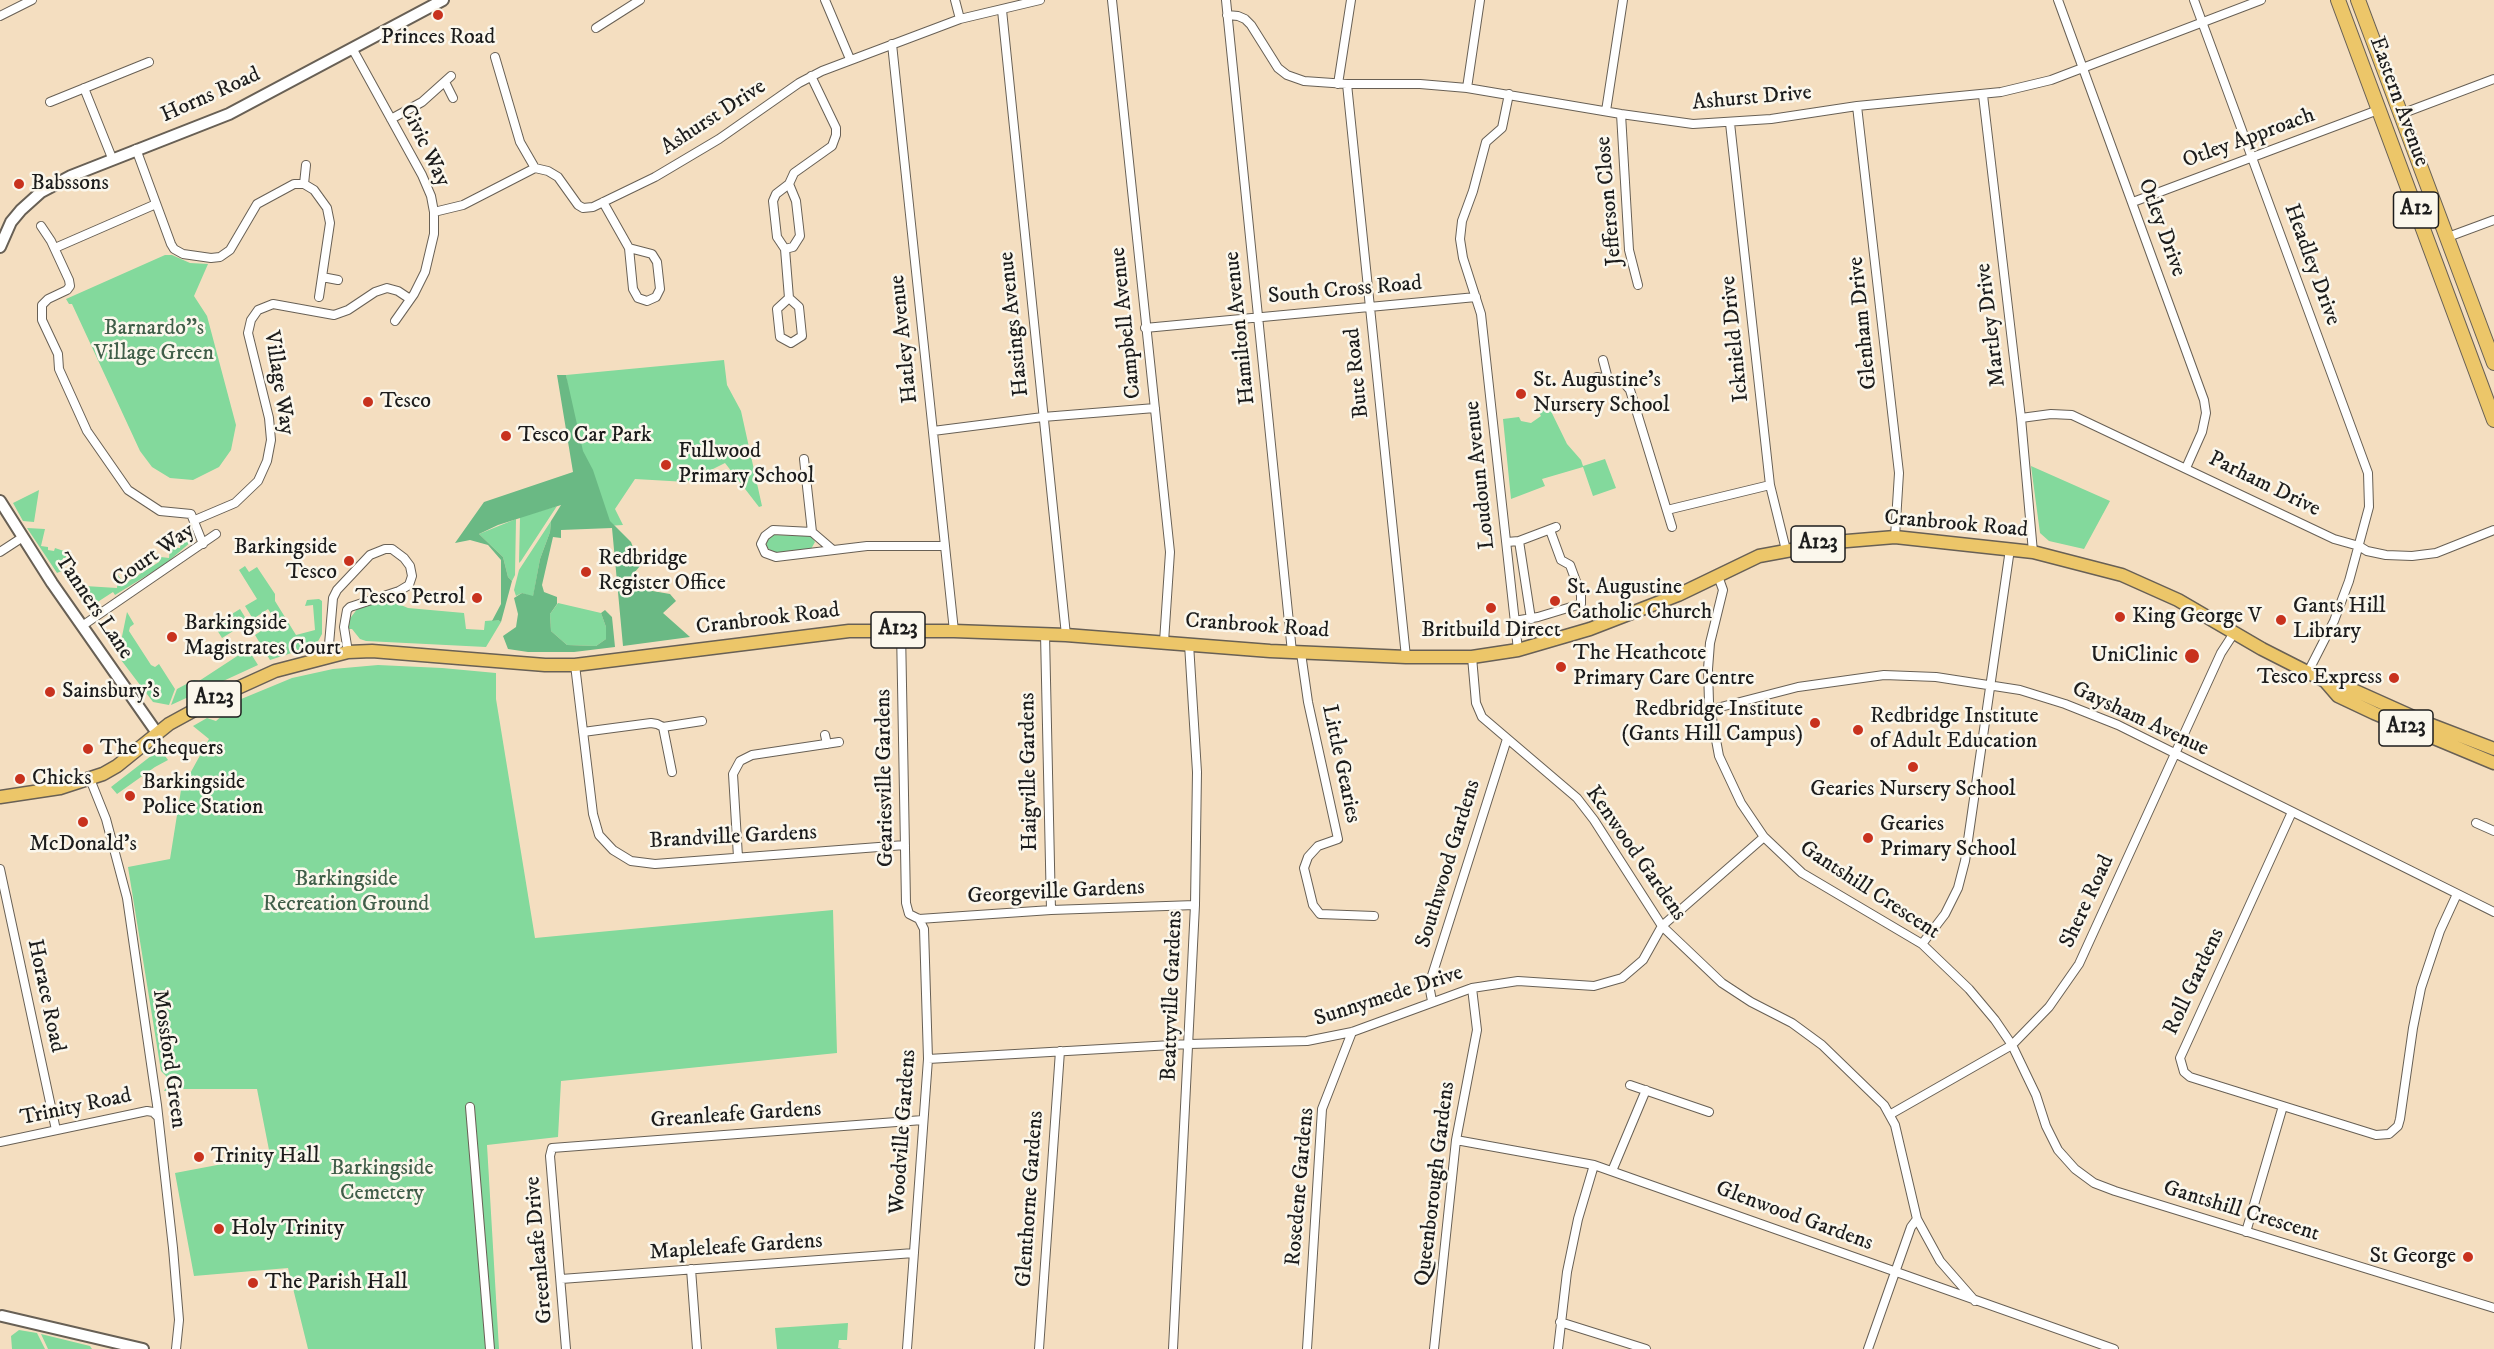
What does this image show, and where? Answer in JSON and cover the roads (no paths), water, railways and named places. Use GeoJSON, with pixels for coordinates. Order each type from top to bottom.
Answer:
{"type":"FeatureCollection","features":[{"type":"Feature","properties":{"kind":"highway","name":"Eastern Avenue"},"geometry":{"type":"LineString","coordinates":[[2338,0],[2494,420]]}},
{"type":"Feature","properties":{"kind":"highway","name":"Eastern Avenue"},"geometry":{"type":"LineString","coordinates":[[2358,0],[2494,363]]}},
{"type":"Feature","properties":{"kind":"main road","name":"Cranbrook Road"},"geometry":{"type":"LineString","coordinates":[[157,734],[179,718],[252,681],[328,656],[348,652],[372,651],[545,665],[575,665],[828,633],[901,630],[1066,635],[1297,652],[1406,657],[1472,657],[1518,650],[1590,629],[1678,595],[1750,560],[1786,550],[1835,542],[1895,537],[2033,552],[2122,575],[2178,600],[2234,633],[2325,681],[2342,685],[2429,724],[2494,749]]}},
{"type":"Feature","properties":{"kind":"main road","name":"Cranbrook Road"},"geometry":{"type":"LineString","coordinates":[[2325,681],[2338,696],[2440,743],[2494,763]]}},
{"type":"Feature","properties":{"kind":"main road","name":"A123"},"geometry":{"type":"LineString","coordinates":[[0,797],[60,788],[90,779],[117,766],[157,734]]}},
{"type":"Feature","properties":{"kind":"street"},"geometry":{"type":"LineString","coordinates":[[0,16],[32,0]]}},
{"type":"Feature","properties":{"kind":"street","name":"Horns Road"},"geometry":{"type":"LineString","coordinates":[[2,235],[21,210],[41,192],[70,176],[229,114],[443,0]]}},
{"type":"Feature","properties":{"kind":"street"},"geometry":{"type":"LineString","coordinates":[[596,28],[640,0]]}},
{"type":"Feature","properties":{"kind":"street"},"geometry":{"type":"LineString","coordinates":[[825,0],[850,58]]}},
{"type":"Feature","properties":{"kind":"street"},"geometry":{"type":"LineString","coordinates":[[955,0],[960,19]]}},
{"type":"Feature","properties":{"kind":"street","name":"Ashurst Drive"},"geometry":{"type":"LineString","coordinates":[[535,168],[548,171],[558,177],[574,201],[583,208],[603,202],[655,177],[719,139],[811,76],[850,58],[960,19],[1040,0]]}},
{"type":"Feature","properties":{"kind":"street","name":"Campbell Avenue"},"geometry":{"type":"LineString","coordinates":[[1112,0],[1170,552],[1164,642]]}},
{"type":"Feature","properties":{"kind":"street","name":"Hamilton Avenue"},"geometry":{"type":"LineString","coordinates":[[1226,0],[1297,652]]}},
{"type":"Feature","properties":{"kind":"street"},"geometry":{"type":"LineString","coordinates":[[1338,84],[1351,0]]}},
{"type":"Feature","properties":{"kind":"street"},"geometry":{"type":"LineString","coordinates":[[1467,88],[1480,0]]}},
{"type":"Feature","properties":{"kind":"street"},"geometry":{"type":"LineString","coordinates":[[1606,111],[1623,0]]}},
{"type":"Feature","properties":{"kind":"street","name":"Otley Drive"},"geometry":{"type":"LineString","coordinates":[[2058,0],[2205,406],[2202,432],[2186,468]]}},
{"type":"Feature","properties":{"kind":"street","name":"Headley Drive"},"geometry":{"type":"LineString","coordinates":[[2194,0],[2368,473],[2369,507],[2359,546],[2340,608],[2308,672]]}},
{"type":"Feature","properties":{"kind":"street","name":"Ashurst Drive"},"geometry":{"type":"LineString","coordinates":[[1227,15],[1245,19],[1274,63],[1287,75],[1311,82],[1420,84],[1467,88],[1693,124],[1771,119],[1857,106],[2001,93],[2051,80],[2261,0]]}},
{"type":"Feature","properties":{"kind":"street","name":"Hastings Avenue"},"geometry":{"type":"LineString","coordinates":[[1002,10],[1066,635]]}},
{"type":"Feature","properties":{"kind":"street","name":"Hatley Avenue"},"geometry":{"type":"LineString","coordinates":[[891,44],[954,631]]}},
{"type":"Feature","properties":{"kind":"street","name":"Civic Way"},"geometry":{"type":"LineString","coordinates":[[352,48],[422,175],[431,196],[434,212],[431,251],[425,272],[395,321]]}},
{"type":"Feature","properties":{"kind":"street"},"geometry":{"type":"LineString","coordinates":[[434,212],[464,205],[535,168],[520,142],[495,57]]}},
{"type":"Feature","properties":{"kind":"street"},"geometry":{"type":"LineString","coordinates":[[50,102],[149,62]]}},
{"type":"Feature","properties":{"kind":"street"},"geometry":{"type":"LineString","coordinates":[[789,298],[777,309],[780,337],[791,343],[802,336],[799,307],[789,298],[785,249],[777,237],[773,201],[776,194],[789,184],[794,173],[832,146],[836,135],[836,128],[811,76]]}},
{"type":"Feature","properties":{"kind":"street"},"geometry":{"type":"LineString","coordinates":[[392,119],[422,102],[448,79],[453,98]]}},
{"type":"Feature","properties":{"kind":"street"},"geometry":{"type":"LineString","coordinates":[[2401,114],[2494,79]]}},
{"type":"Feature","properties":{"kind":"street","name":"Bute Road"},"geometry":{"type":"LineString","coordinates":[[1347,84],[1406,657]]}},
{"type":"Feature","properties":{"kind":"street"},"geometry":{"type":"LineString","coordinates":[[84,88],[112,158]]}},
{"type":"Feature","properties":{"kind":"street","name":"Loudoun Avenue"},"geometry":{"type":"LineString","coordinates":[[1509,94],[1502,128],[1486,142],[1473,191],[1462,221],[1460,239],[1463,258],[1481,314],[1518,650]]}},
{"type":"Feature","properties":{"kind":"street","name":"Martley Drive"},"geometry":{"type":"LineString","coordinates":[[1983,95],[2021,418],[2033,552]]}},
{"type":"Feature","properties":{"kind":"street","name":"Glenham Drive"},"geometry":{"type":"LineString","coordinates":[[1857,106],[1899,472],[1895,537]]}},
{"type":"Feature","properties":{"kind":"street","name":"Otley Approach"},"geometry":{"type":"LineString","coordinates":[[2133,202],[2378,110]]}},
{"type":"Feature","properties":{"kind":"street","name":"Jefferson Close"},"geometry":{"type":"LineString","coordinates":[[1621,114],[1629,249],[1638,285]]}},
{"type":"Feature","properties":{"kind":"street","name":"Icknield Drive"},"geometry":{"type":"LineString","coordinates":[[1730,123],[1770,485],[1786,550]]}},
{"type":"Feature","properties":{"kind":"street"},"geometry":{"type":"LineString","coordinates":[[136,149],[174,249],[183,254],[215,258],[225,254],[230,250],[257,204],[294,184],[304,184],[314,190],[330,215],[319,297]]}},
{"type":"Feature","properties":{"kind":"street"},"geometry":{"type":"LineString","coordinates":[[304,184],[306,165]]}},
{"type":"Feature","properties":{"kind":"street"},"geometry":{"type":"LineString","coordinates":[[785,249],[793,247],[800,236],[796,201],[789,184]]}},
{"type":"Feature","properties":{"kind":"street"},"geometry":{"type":"LineString","coordinates":[[603,202],[629,248],[633,289],[638,298],[647,301],[656,297],[660,289],[657,262],[652,254],[629,248]]}},
{"type":"Feature","properties":{"kind":"street"},"geometry":{"type":"LineString","coordinates":[[55,248],[156,204]]}},
{"type":"Feature","properties":{"kind":"street"},"geometry":{"type":"LineString","coordinates":[[2448,237],[2494,220]]}},
{"type":"Feature","properties":{"kind":"street"},"geometry":{"type":"LineString","coordinates":[[41,226],[55,248],[70,286],[42,305],[42,320],[58,354],[58,369],[87,431],[128,490],[160,511],[191,514],[202,543]]}},
{"type":"Feature","properties":{"kind":"street"},"geometry":{"type":"LineString","coordinates":[[0,247],[2,235]]}},
{"type":"Feature","properties":{"kind":"street"},"geometry":{"type":"LineString","coordinates":[[322,277],[338,280]]}},
{"type":"Feature","properties":{"kind":"street","name":"Village Way"},"geometry":{"type":"LineString","coordinates":[[195,520],[235,503],[258,481],[267,461],[271,440],[268,418],[248,333],[251,320],[258,310],[273,304],[334,315],[348,310],[381,289],[392,289],[410,299]]}},
{"type":"Feature","properties":{"kind":"street","name":"South Cross Road"},"geometry":{"type":"LineString","coordinates":[[1145,328],[1476,297]]}},
{"type":"Feature","properties":{"kind":"street"},"geometry":{"type":"LineString","coordinates":[[1603,360],[1608,379]]}},
{"type":"Feature","properties":{"kind":"street"},"geometry":{"type":"LineString","coordinates":[[1597,377],[1624,383],[1630,390],[1672,527]]}},
{"type":"Feature","properties":{"kind":"street"},"geometry":{"type":"LineString","coordinates":[[933,430],[1043,417],[1155,408]]}},
{"type":"Feature","properties":{"kind":"street","name":"Parham Drive"},"geometry":{"type":"LineString","coordinates":[[2021,418],[2051,414],[2072,415],[2334,539],[2359,546],[2367,551],[2386,555],[2412,556],[2436,553],[2494,530]]}},
{"type":"Feature","properties":{"kind":"street"},"geometry":{"type":"LineString","coordinates":[[804,459],[812,532]]}},
{"type":"Feature","properties":{"kind":"street"},"geometry":{"type":"LineString","coordinates":[[1667,510],[1770,485]]}},
{"type":"Feature","properties":{"kind":"street","name":"Tanners Lane"},"geometry":{"type":"LineString","coordinates":[[0,501],[82,626],[157,734]]}},
{"type":"Feature","properties":{"kind":"street"},"geometry":{"type":"LineString","coordinates":[[1507,542],[1520,541],[1553,529],[1561,560],[1570,565],[1581,595],[1581,604],[1531,619],[1514,621]]}},
{"type":"Feature","properties":{"kind":"street"},"geometry":{"type":"LineString","coordinates":[[833,550],[812,532],[773,530],[765,536],[761,544],[765,553],[776,557],[867,546],[945,546]]}},
{"type":"Feature","properties":{"kind":"street","name":"Court Way"},"geometry":{"type":"LineString","coordinates":[[82,626],[147,584],[216,534]]}},
{"type":"Feature","properties":{"kind":"street"},"geometry":{"type":"LineString","coordinates":[[0,552],[23,537]]}},
{"type":"Feature","properties":{"kind":"street"},"geometry":{"type":"LineString","coordinates":[[1520,541],[1531,619]]}},
{"type":"Feature","properties":{"kind":"street"},"geometry":{"type":"LineString","coordinates":[[328,656],[333,598],[337,590],[370,555],[385,549],[392,549],[410,566],[412,576],[409,585],[399,591],[350,606],[344,627],[348,652]]}},
{"type":"Feature","properties":{"kind":"street"},"geometry":{"type":"LineString","coordinates":[[1922,944],[1945,915],[1958,888],[1965,861],[2010,549]]}},
{"type":"Feature","properties":{"kind":"street","name":"Gantshill Crescent"},"geometry":{"type":"LineString","coordinates":[[1718,576],[1723,590],[1710,643],[1707,686],[1719,756],[1741,803],[1764,837],[1802,873],[1922,944],[1969,989],[2012,1045],[2036,1095],[2046,1126],[2058,1150],[2075,1169],[2094,1183],[2115,1191],[2494,1308]]}},
{"type":"Feature","properties":{"kind":"street","name":"Geariesville Gardens"},"geometry":{"type":"LineString","coordinates":[[901,630],[906,903],[909,914],[919,919]]}},
{"type":"Feature","properties":{"kind":"street","name":"Shere Road"},"geometry":{"type":"LineString","coordinates":[[1891,1114],[2012,1045],[2049,1007],[2079,964],[2221,653],[2234,633]]}},
{"type":"Feature","properties":{"kind":"street","name":"Haigville Gardens"},"geometry":{"type":"LineString","coordinates":[[1045,634],[1051,910]]}},
{"type":"Feature","properties":{"kind":"street","name":"Beattyville Gardens"},"geometry":{"type":"LineString","coordinates":[[1173,1349],[1196,905],[1197,772],[1189,644]]}},
{"type":"Feature","properties":{"kind":"street","name":"Little Gearies"},"geometry":{"type":"LineString","coordinates":[[1297,652],[1338,839],[1318,846],[1308,857],[1304,868],[1313,905],[1320,914],[1374,916]]}},
{"type":"Feature","properties":{"kind":"street","name":"Kenwood Gardens"},"geometry":{"type":"LineString","coordinates":[[1472,657],[1476,703],[1482,717],[1577,798],[1594,820],[1662,926],[1722,983],[1751,1002],[1792,1023],[1822,1045],[1891,1114]]}},
{"type":"Feature","properties":{"kind":"street","name":"Brandville Gardens"},"geometry":{"type":"LineString","coordinates":[[575,665],[592,814],[599,835],[613,850],[631,861],[655,864],[905,845]]}},
{"type":"Feature","properties":{"kind":"street","name":"Gaysham Avenue"},"geometry":{"type":"LineString","coordinates":[[1710,710],[1798,687],[1884,675],[1936,677],[2020,690],[2065,704],[2118,725],[2494,912]]}},
{"type":"Feature","properties":{"kind":"street"},"geometry":{"type":"LineString","coordinates":[[583,732],[651,723],[663,727],[702,721]]}},
{"type":"Feature","properties":{"kind":"street"},"geometry":{"type":"LineString","coordinates":[[663,727],[672,772]]}},
{"type":"Feature","properties":{"kind":"street"},"geometry":{"type":"LineString","coordinates":[[825,735],[827,744]]}},
{"type":"Feature","properties":{"kind":"street","name":"Southwood Gardens"},"geometry":{"type":"LineString","coordinates":[[1432,1001],[1430,985],[1507,739]]}},
{"type":"Feature","properties":{"kind":"street"},"geometry":{"type":"LineString","coordinates":[[738,858],[733,774],[740,760],[752,755],[839,742]]}},
{"type":"Feature","properties":{"kind":"street","name":"Mossford Green"},"geometry":{"type":"LineString","coordinates":[[90,779],[106,819],[127,898],[158,1117],[179,1320],[176,1349]]}},
{"type":"Feature","properties":{"kind":"street","name":"Roll Gardens"},"geometry":{"type":"LineString","coordinates":[[2292,812],[2180,1058],[2184,1072],[2190,1077],[2376,1135],[2384,1136],[2394,1131],[2400,1119],[2421,988],[2440,931],[2457,894]]}},
{"type":"Feature","properties":{"kind":"street"},"geometry":{"type":"LineString","coordinates":[[2476,823],[2494,831]]}},
{"type":"Feature","properties":{"kind":"street","name":"Sunnymede Drive"},"geometry":{"type":"LineString","coordinates":[[928,1059],[1189,1044],[1307,1041],[1352,1032],[1472,988],[1518,981],[1594,986],[1622,978],[1643,960],[1662,926],[1764,837]]}},
{"type":"Feature","properties":{"kind":"street","name":"Horace Road"},"geometry":{"type":"LineString","coordinates":[[0,869],[56,1130]]}},
{"type":"Feature","properties":{"kind":"street","name":"Georgeville Gardens"},"geometry":{"type":"LineString","coordinates":[[919,919],[1051,910],[1196,905]]}},
{"type":"Feature","properties":{"kind":"street","name":"Woodville Gardens"},"geometry":{"type":"LineString","coordinates":[[907,1349],[928,1059],[924,929],[919,919]]}},
{"type":"Feature","properties":{"kind":"street","name":"Queenborough Gardens"},"geometry":{"type":"LineString","coordinates":[[1434,1349],[1456,1140],[1477,1030],[1472,988]]}},
{"type":"Feature","properties":{"kind":"street","name":"Rosedene Gardens"},"geometry":{"type":"LineString","coordinates":[[1307,1349],[1322,1109],[1352,1032]]}},
{"type":"Feature","properties":{"kind":"street","name":"Glenthorne Gardens"},"geometry":{"type":"LineString","coordinates":[[1039,1349],[1060,1051]]}},
{"type":"Feature","properties":{"kind":"street"},"geometry":{"type":"LineString","coordinates":[[1630,1085],[1709,1112]]}},
{"type":"Feature","properties":{"kind":"street"},"geometry":{"type":"LineString","coordinates":[[1612,1171],[1646,1090]]}},
{"type":"Feature","properties":{"kind":"street"},"geometry":{"type":"LineString","coordinates":[[2246,1232],[2283,1106]]}},
{"type":"Feature","properties":{"kind":"street"},"geometry":{"type":"LineString","coordinates":[[470,1107],[490,1349]]}},
{"type":"Feature","properties":{"kind":"street","name":"Trinity Road"},"geometry":{"type":"LineString","coordinates":[[0,1142],[147,1111],[153,1112],[158,1117]]}},
{"type":"Feature","properties":{"kind":"street"},"geometry":{"type":"LineString","coordinates":[[1891,1114],[1917,1220],[1940,1262],[1975,1301]]}},
{"type":"Feature","properties":{"kind":"street","name":"Greanleafe Gardens"},"geometry":{"type":"LineString","coordinates":[[552,1148],[923,1120]]}},
{"type":"Feature","properties":{"kind":"street","name":"Glenwood Gardens"},"geometry":{"type":"LineString","coordinates":[[1456,1140],[1594,1165],[2114,1349]]}},
{"type":"Feature","properties":{"kind":"street","name":"Greenleafe Drive"},"geometry":{"type":"LineString","coordinates":[[552,1148],[550,1156],[566,1349]]}},
{"type":"Feature","properties":{"kind":"street"},"geometry":{"type":"LineString","coordinates":[[1558,1349],[1560,1322],[1572,1251],[1594,1165]]}},
{"type":"Feature","properties":{"kind":"street"},"geometry":{"type":"LineString","coordinates":[[1868,1349],[1911,1227],[1917,1220]]}},
{"type":"Feature","properties":{"kind":"street","name":"Mapleleafe Gardens"},"geometry":{"type":"LineString","coordinates":[[561,1279],[914,1253]]}},
{"type":"Feature","properties":{"kind":"street"},"geometry":{"type":"LineString","coordinates":[[691,1269],[697,1349]]}},
{"type":"Feature","properties":{"kind":"street"},"geometry":{"type":"LineString","coordinates":[[1,1314],[143,1349]]}},
{"type":"Feature","properties":{"kind":"street"},"geometry":{"type":"LineString","coordinates":[[1560,1322],[1646,1349]]}},
{"type":"Feature","properties":{"kind":"place","name":"Princes Road"},"geometry":{"type":"Point","coordinates":[438,15]}},
{"type":"Feature","properties":{"kind":"place","name":"Babssons"},"geometry":{"type":"Point","coordinates":[19,184]}},
{"type":"Feature","properties":{"kind":"place","name":"St. Augustine's Nursery School"},"geometry":{"type":"Point","coordinates":[1521,394]}},
{"type":"Feature","properties":{"kind":"place","name":"Tesco"},"geometry":{"type":"Point","coordinates":[368,402]}},
{"type":"Feature","properties":{"kind":"place","name":"Tesco Car Park"},"geometry":{"type":"Point","coordinates":[506,436]}},
{"type":"Feature","properties":{"kind":"place","name":"Fullwood Primary School"},"geometry":{"type":"Point","coordinates":[666,465]}},
{"type":"Feature","properties":{"kind":"place","name":"Barkingside Tesco"},"geometry":{"type":"Point","coordinates":[349,561]}},
{"type":"Feature","properties":{"kind":"place","name":"Redbridge Register Office"},"geometry":{"type":"Point","coordinates":[586,572]}},
{"type":"Feature","properties":{"kind":"place","name":"Tesco Petrol"},"geometry":{"type":"Point","coordinates":[477,598]}},
{"type":"Feature","properties":{"kind":"place","name":"St. Augustine Catholic Church"},"geometry":{"type":"Point","coordinates":[1555,601]}},
{"type":"Feature","properties":{"kind":"place","name":"Britbuild Direct"},"geometry":{"type":"Point","coordinates":[1491,608]}},
{"type":"Feature","properties":{"kind":"place","name":"King George V"},"geometry":{"type":"Point","coordinates":[2120,617]}},
{"type":"Feature","properties":{"kind":"place","name":"Gants Hill Library"},"geometry":{"type":"Point","coordinates":[2281,620]}},
{"type":"Feature","properties":{"kind":"place","name":"Barkingside Magistrates Court"},"geometry":{"type":"Point","coordinates":[172,637]}},
{"type":"Feature","properties":{"kind":"place","name":"UniClinic"},"geometry":{"type":"Point","coordinates":[2192,656]}},
{"type":"Feature","properties":{"kind":"place","name":"The Heathcote Primary Care Centre"},"geometry":{"type":"Point","coordinates":[1561,667]}},
{"type":"Feature","properties":{"kind":"place","name":"Tesco Express"},"geometry":{"type":"Point","coordinates":[2394,678]}},
{"type":"Feature","properties":{"kind":"place","name":"Sainsbury's"},"geometry":{"type":"Point","coordinates":[50,692]}},
{"type":"Feature","properties":{"kind":"place","name":"Redbridge Institute (Gants Hill Campus)"},"geometry":{"type":"Point","coordinates":[1815,723]}},
{"type":"Feature","properties":{"kind":"place","name":"Redbridge Institute of Adult Education"},"geometry":{"type":"Point","coordinates":[1858,730]}},
{"type":"Feature","properties":{"kind":"place","name":"The Chequers"},"geometry":{"type":"Point","coordinates":[88,749]}},
{"type":"Feature","properties":{"kind":"place","name":"Gearies Nursery School"},"geometry":{"type":"Point","coordinates":[1913,767]}},
{"type":"Feature","properties":{"kind":"place","name":"Chicks"},"geometry":{"type":"Point","coordinates":[20,779]}},
{"type":"Feature","properties":{"kind":"place","name":"Barkingside Police Station"},"geometry":{"type":"Point","coordinates":[130,796]}},
{"type":"Feature","properties":{"kind":"place","name":"McDonald's"},"geometry":{"type":"Point","coordinates":[83,822]}},
{"type":"Feature","properties":{"kind":"place","name":"Gearies Primary School"},"geometry":{"type":"Point","coordinates":[1868,838]}},
{"type":"Feature","properties":{"kind":"place","name":"Trinity Hall"},"geometry":{"type":"Point","coordinates":[199,1157]}},
{"type":"Feature","properties":{"kind":"place","name":"Holy Trinity"},"geometry":{"type":"Point","coordinates":[219,1229]}},
{"type":"Feature","properties":{"kind":"place","name":"St George"},"geometry":{"type":"Point","coordinates":[2468,1257]}},
{"type":"Feature","properties":{"kind":"place","name":"The Parish Hall"},"geometry":{"type":"Point","coordinates":[253,1283]}},
{"type":"Feature","properties":{"kind":"park label","name":"Barnardo''s Village Green"},"geometry":{"type":"Point","coordinates":[154,342]}},
{"type":"Feature","properties":{"kind":"park label","name":"Barkingside Recreation Ground"},"geometry":{"type":"Point","coordinates":[346,892]}},
{"type":"Feature","properties":{"kind":"park label","name":"Barkingside Cemetery"},"geometry":{"type":"Point","coordinates":[382,1182]}}]}
